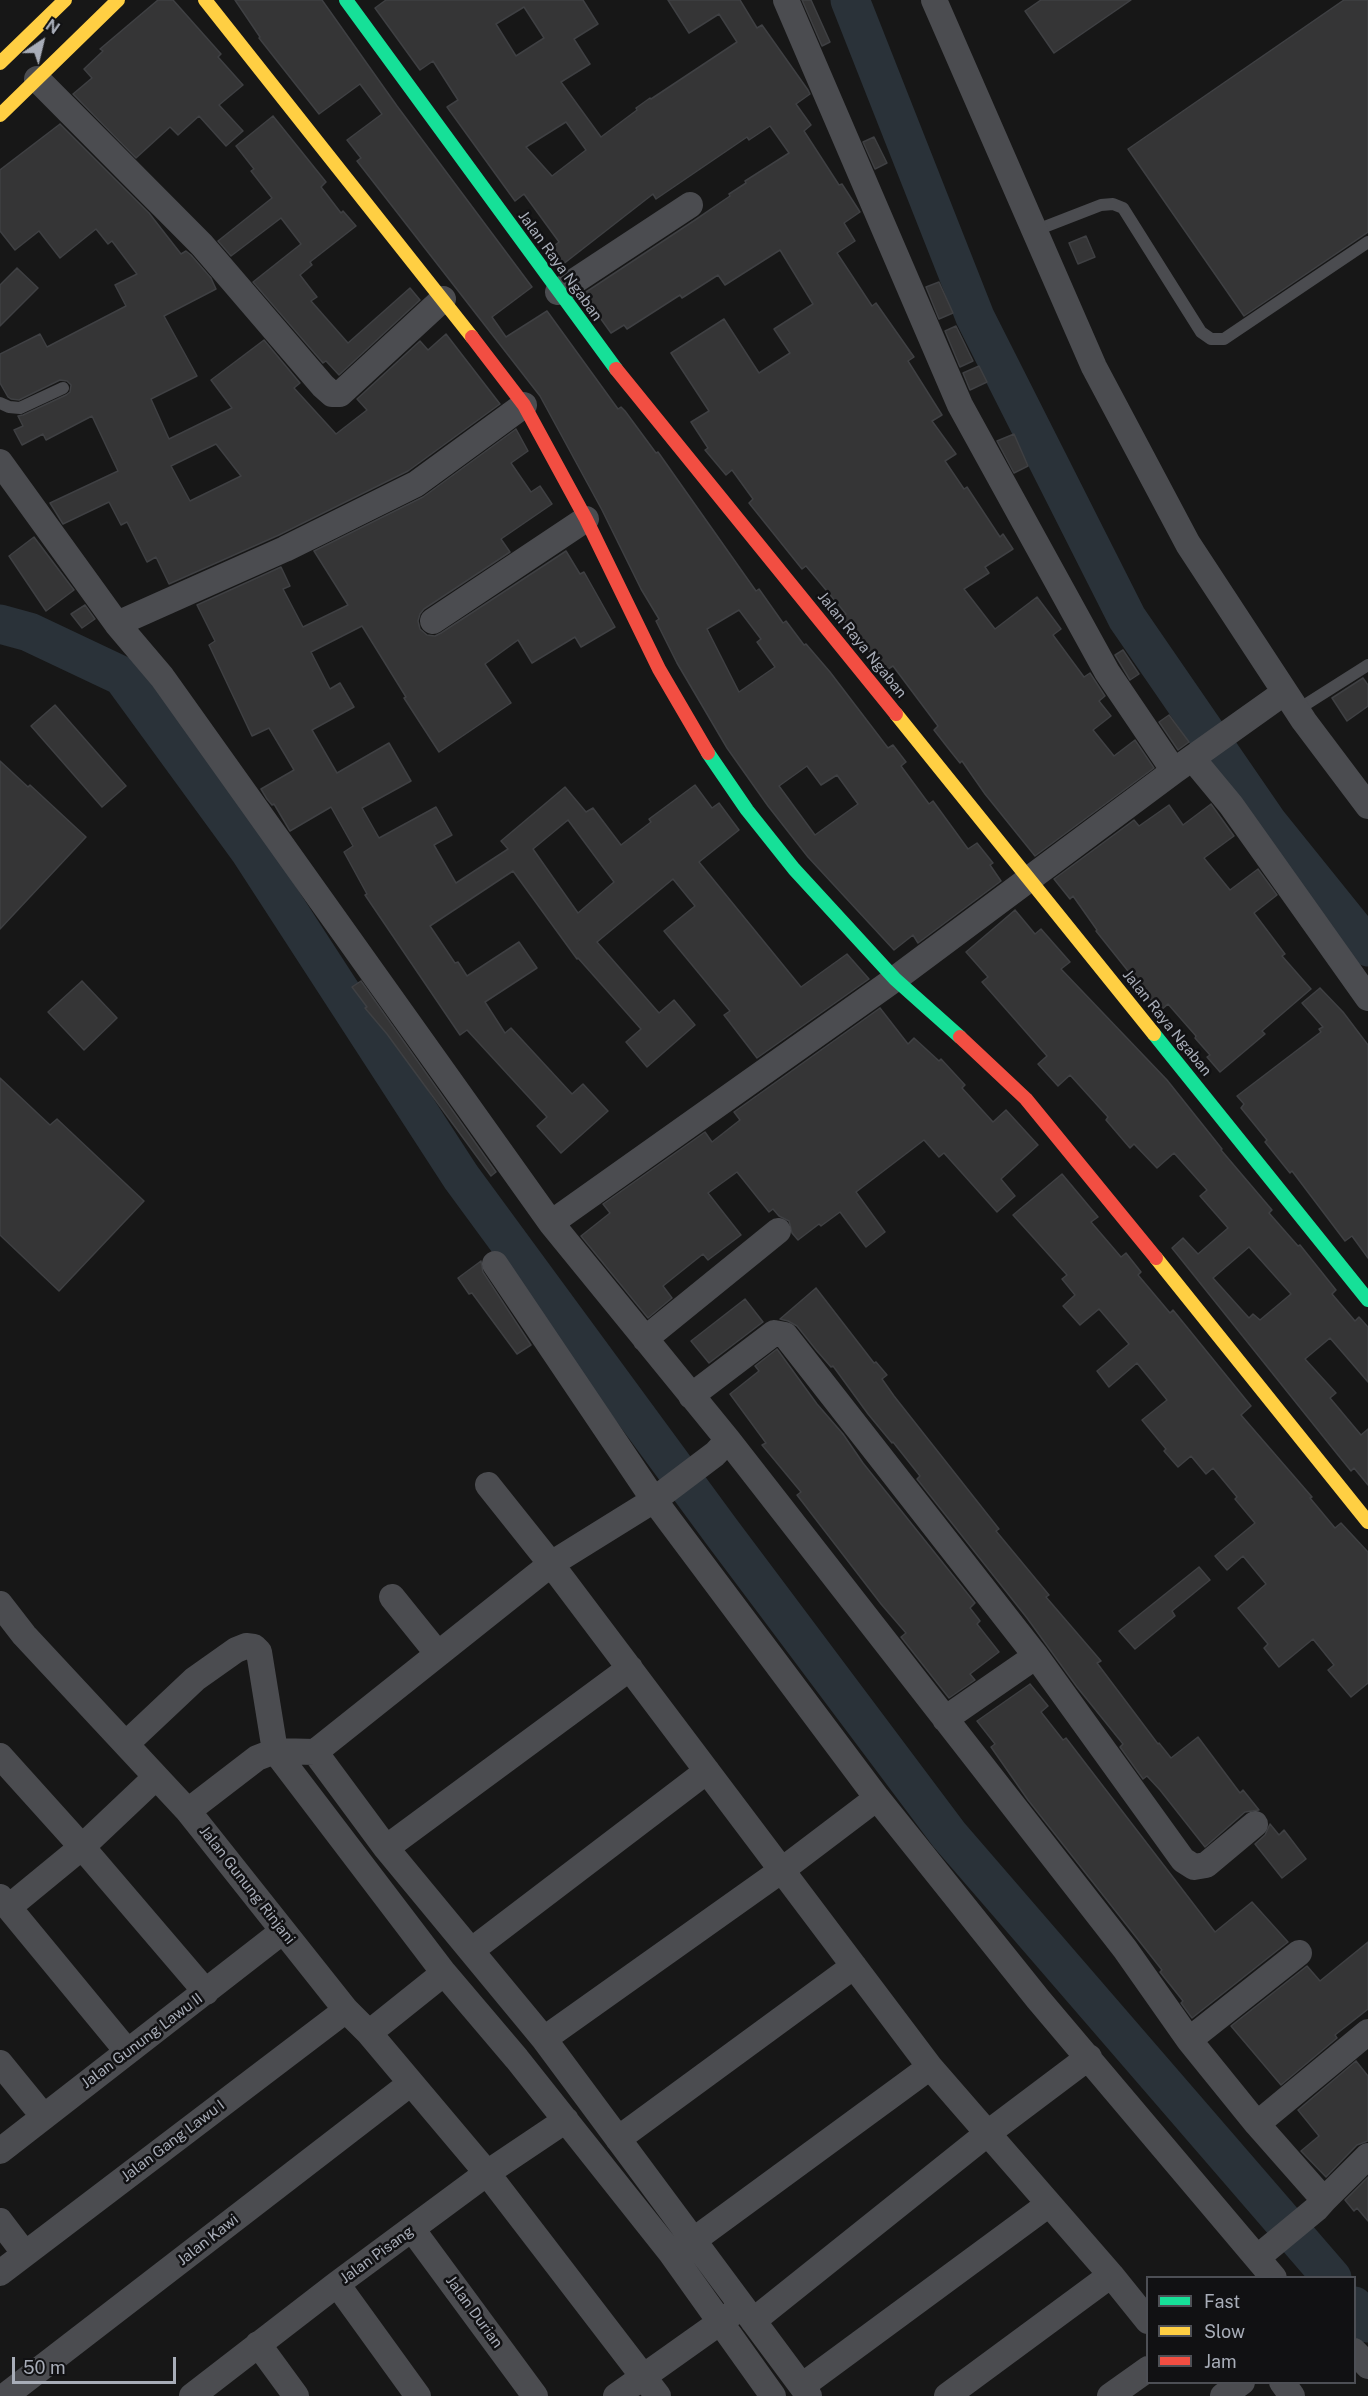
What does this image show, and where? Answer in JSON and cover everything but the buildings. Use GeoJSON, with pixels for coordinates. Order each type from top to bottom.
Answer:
{"type":"FeatureCollection","features":[{"type":"Feature","properties":{"kind":"main road"},"geometry":{"type":"LineString","coordinates":[[0,63],[65,0]]}},
{"type":"Feature","properties":{"kind":"main road"},"geometry":{"type":"LineString","coordinates":[[0,115],[117,0]]}},
{"type":"Feature","properties":{"kind":"main road"},"geometry":{"type":"LineString","coordinates":[[205,0],[443,299],[524,405],[586,519],[658,669],[715,765],[747,810],[794,869],[895,979],[1026,1100],[1087,1172],[1368,1522]]}},
{"type":"Feature","properties":{"kind":"main road","name":"Jalan Raya Ngaban"},"geometry":{"type":"LineString","coordinates":[[346,0],[601,351],[1368,1300]]}},
{"type":"Feature","properties":{"kind":"street"},"geometry":{"type":"LineString","coordinates":[[786,0],[960,405],[1107,672],[1231,806],[1368,998]]}},
{"type":"Feature","properties":{"kind":"street"},"geometry":{"type":"LineString","coordinates":[[934,0],[1094,367],[1188,544],[1291,701],[1368,806]]}},
{"type":"Feature","properties":{"kind":"street"},"geometry":{"type":"LineString","coordinates":[[37,79],[202,245],[322,386],[332,394],[340,394],[443,299]]}},
{"type":"Feature","properties":{"kind":"street"},"geometry":{"type":"LineString","coordinates":[[558,292],[690,205]]}},
{"type":"Feature","properties":{"kind":"street"},"geometry":{"type":"LineString","coordinates":[[117,624],[285,549],[416,483],[524,405]]}},
{"type":"Feature","properties":{"kind":"street"},"geometry":{"type":"LineString","coordinates":[[0,462],[117,624],[162,677],[551,1223],[691,1396],[721,1447],[945,1719],[1125,1949],[1189,2040],[1320,2204]]}},
{"type":"Feature","properties":{"kind":"street"},"geometry":{"type":"LineString","coordinates":[[433,621],[586,519]]}},
{"type":"Feature","properties":{"kind":"street"},"geometry":{"type":"LineString","coordinates":[[551,1223],[895,979],[1188,760],[1262,709],[1291,701]]}},
{"type":"Feature","properties":{"kind":"street"},"geometry":{"type":"LineString","coordinates":[[645,1339],[778,1231]]}},
{"type":"Feature","properties":{"kind":"street"},"geometry":{"type":"LineString","coordinates":[[495,1264],[654,1500],[877,1798],[1038,1999],[1268,2272]]}},
{"type":"Feature","properties":{"kind":"street"},"geometry":{"type":"LineString","coordinates":[[691,1396],[774,1333],[785,1335],[1036,1656],[1183,1860],[1194,1867],[1206,1865],[1255,1824]]}},
{"type":"Feature","properties":{"kind":"street"},"geometry":{"type":"LineString","coordinates":[[188,1811],[256,1758],[275,1751],[315,1752],[551,1564],[676,1485],[721,1447]]}},
{"type":"Feature","properties":{"kind":"street"},"geometry":{"type":"LineString","coordinates":[[488,1485],[630,1668],[930,2067],[1146,2319]]}},
{"type":"Feature","properties":{"kind":"street"},"geometry":{"type":"LineString","coordinates":[[392,1597],[438,1654]]}},
{"type":"Feature","properties":{"kind":"street","name":"Jalan Gunung Rinjani"},"geometry":{"type":"LineString","coordinates":[[2,1612],[127,1743],[188,1811],[346,2010],[369,2033],[487,2173],[651,2386]]}},
{"type":"Feature","properties":{"kind":"street"},"geometry":{"type":"LineString","coordinates":[[127,1743],[195,1679],[236,1650],[246,1646],[254,1647],[260,1652],[275,1751],[444,1974],[517,2059],[671,2253],[773,2396]]}},
{"type":"Feature","properties":{"kind":"street"},"geometry":{"type":"LineString","coordinates":[[945,1719],[1036,1656]]}},
{"type":"Feature","properties":{"kind":"street"},"geometry":{"type":"LineString","coordinates":[[386,1848],[630,1668]]}},
{"type":"Feature","properties":{"kind":"street"},"geometry":{"type":"LineString","coordinates":[[315,1752],[386,1848],[544,2039],[805,2391],[1049,2204]]}},
{"type":"Feature","properties":{"kind":"street"},"geometry":{"type":"LineString","coordinates":[[0,1756],[82,1847],[206,1992]]}},
{"type":"Feature","properties":{"kind":"street"},"geometry":{"type":"LineString","coordinates":[[472,1950],[707,1771]]}},
{"type":"Feature","properties":{"kind":"street"},"geometry":{"type":"LineString","coordinates":[[127,2051],[5,1902],[82,1847],[156,1777]]}},
{"type":"Feature","properties":{"kind":"street"},"geometry":{"type":"LineString","coordinates":[[544,2039],[782,1870],[877,1798]]}},
{"type":"Feature","properties":{"kind":"street","name":"Jalan Gunung Lawu II"},"geometry":{"type":"LineString","coordinates":[[0,2151],[283,1931]]}},
{"type":"Feature","properties":{"kind":"street"},"geometry":{"type":"LineString","coordinates":[[1189,2040],[1299,1953]]}},
{"type":"Feature","properties":{"kind":"street"},"geometry":{"type":"LineString","coordinates":[[618,2139],[854,1966]]}},
{"type":"Feature","properties":{"kind":"street"},"geometry":{"type":"LineString","coordinates":[[369,2033],[444,1974]]}},
{"type":"Feature","properties":{"kind":"street","name":"Jalan Gang Lawu I"},"geometry":{"type":"LineString","coordinates":[[0,2273],[346,2010]]}},
{"type":"Feature","properties":{"kind":"street"},"geometry":{"type":"LineString","coordinates":[[1257,2124],[1368,2032]]}},
{"type":"Feature","properties":{"kind":"street"},"geometry":{"type":"LineString","coordinates":[[616,2396],[651,2386],[720,2324],[748,2313],[1089,2057]]}},
{"type":"Feature","properties":{"kind":"street"},"geometry":{"type":"LineString","coordinates":[[0,2063],[44,2117]]}},
{"type":"Feature","properties":{"kind":"street"},"geometry":{"type":"LineString","coordinates":[[693,2240],[930,2067]]}},
{"type":"Feature","properties":{"kind":"street","name":"Jalan Kawi"},"geometry":{"type":"LineString","coordinates":[[5,2396],[411,2083]]}},
{"type":"Feature","properties":{"kind":"street","name":"Jalan Pisang"},"geometry":{"type":"LineString","coordinates":[[192,2396],[337,2284],[487,2173],[566,2120]]}},
{"type":"Feature","properties":{"kind":"street"},"geometry":{"type":"LineString","coordinates":[[1268,2272],[1280,2239],[1320,2204],[1368,2156]]}},
{"type":"Feature","properties":{"kind":"street"},"geometry":{"type":"LineString","coordinates":[[0,2221],[25,2254]]}},
{"type":"Feature","properties":{"kind":"street","name":"Jalan Durian"},"geometry":{"type":"LineString","coordinates":[[412,2229],[535,2396]]}},
{"type":"Feature","properties":{"kind":"street"},"geometry":{"type":"LineString","coordinates":[[947,2396],[1111,2276]]}},
{"type":"Feature","properties":{"kind":"street"},"geometry":{"type":"LineString","coordinates":[[337,2284],[418,2396]]}},
{"type":"Feature","properties":{"kind":"street"},"geometry":{"type":"LineString","coordinates":[[258,2344],[296,2396]]}},
{"type":"Feature","properties":{"kind":"street"},"geometry":{"type":"LineString","coordinates":[[1356,2353],[1368,2366]]}},
{"type":"Feature","properties":{"kind":"street"},"geometry":{"type":"LineString","coordinates":[[1110,2396],[1146,2370]]}},
{"type":"Feature","properties":{"kind":"street"},"geometry":{"type":"LineString","coordinates":[[1223,2396],[1239,2384]]}},
{"type":"Feature","properties":{"kind":"lane"},"geometry":{"type":"LineString","coordinates":[[1035,231],[1101,205],[1113,204],[1123,208],[1201,332],[1211,339],[1224,339],[1368,242]]}},
{"type":"Feature","properties":{"kind":"lane"},"geometry":{"type":"LineString","coordinates":[[0,403],[20,408],[63,388]]}},
{"type":"Feature","properties":{"kind":"lane"},"geometry":{"type":"LineString","coordinates":[[1291,701],[1368,665]]}},
{"type":"Feature","properties":{"kind":"waterway"},"geometry":{"type":"LineString","coordinates":[[850,0],[975,317],[1127,618],[1268,823],[1368,947]]}},
{"type":"Feature","properties":{"kind":"waterway"},"geometry":{"type":"LineString","coordinates":[[0,624],[29,632],[122,676],[249,850],[461,1177],[721,1531],[949,1835],[1330,2276]]}},
{"type":"Feature","properties":{"kind":"waterway"},"geometry":{"type":"LineString","coordinates":[[1356,2308],[1368,2323]]}},
{"type":"Feature","properties":{"kind":"traffic: fast"},"geometry":{"type":"LineString","coordinates":[[346,0],[616,369]]}},
{"type":"Feature","properties":{"kind":"traffic: fast"},"geometry":{"type":"LineString","coordinates":[[708,753],[747,810],[794,869],[895,979],[960,1037]]}},
{"type":"Feature","properties":{"kind":"traffic: fast"},"geometry":{"type":"LineString","coordinates":[[1154,1034],[1368,1300]]}},
{"type":"Feature","properties":{"kind":"traffic: slow"},"geometry":{"type":"LineString","coordinates":[[0,63],[65,0]]}},
{"type":"Feature","properties":{"kind":"traffic: slow"},"geometry":{"type":"LineString","coordinates":[[0,115],[118,0]]}},
{"type":"Feature","properties":{"kind":"traffic: slow"},"geometry":{"type":"LineString","coordinates":[[205,0],[472,337]]}},
{"type":"Feature","properties":{"kind":"traffic: slow"},"geometry":{"type":"LineString","coordinates":[[896,714],[1154,1034]]}},
{"type":"Feature","properties":{"kind":"traffic: slow"},"geometry":{"type":"LineString","coordinates":[[1156,1258],[1368,1522]]}},
{"type":"Feature","properties":{"kind":"traffic: jam"},"geometry":{"type":"LineString","coordinates":[[472,337],[524,405],[586,519],[659,669],[708,753]]}},
{"type":"Feature","properties":{"kind":"traffic: jam"},"geometry":{"type":"LineString","coordinates":[[616,369],[896,714]]}},
{"type":"Feature","properties":{"kind":"traffic: jam"},"geometry":{"type":"LineString","coordinates":[[960,1037],[1026,1099],[1156,1258]]}}]}
